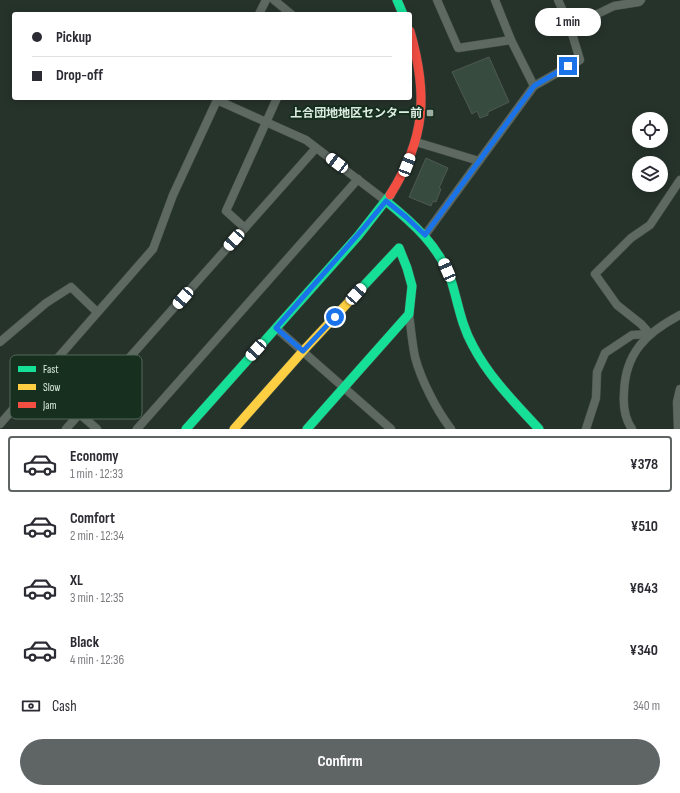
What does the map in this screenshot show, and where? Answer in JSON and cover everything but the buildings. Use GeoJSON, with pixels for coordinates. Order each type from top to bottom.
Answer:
{"type":"FeatureCollection","features":[{"type":"Feature","properties":{"kind":"street"},"geometry":{"type":"LineString","coordinates":[[260,12],[266,0]]}},
{"type":"Feature","properties":{"kind":"street"},"geometry":{"type":"LineString","coordinates":[[274,0],[289,12]]}},
{"type":"Feature","properties":{"kind":"street"},"geometry":{"type":"LineString","coordinates":[[397,0],[402,12]]}},
{"type":"Feature","properties":{"kind":"street"},"geometry":{"type":"LineString","coordinates":[[437,0],[458,48],[511,40]]}},
{"type":"Feature","properties":{"kind":"street"},"geometry":{"type":"LineString","coordinates":[[494,0],[511,40],[534,86]]}},
{"type":"Feature","properties":{"kind":"street"},"geometry":{"type":"LineString","coordinates":[[425,235],[534,86],[580,60],[570,27],[558,0]]}},
{"type":"Feature","properties":{"kind":"street"},"geometry":{"type":"LineString","coordinates":[[570,27],[614,6],[640,2],[641,0]]}},
{"type":"Feature","properties":{"kind":"street"},"geometry":{"type":"LineString","coordinates":[[186,429],[362,230],[396,187],[416,142],[421,121],[423,98],[420,73],[412,39]]}},
{"type":"Feature","properties":{"kind":"street"},"geometry":{"type":"LineString","coordinates":[[60,355],[153,249],[173,195],[217,100]]}},
{"type":"Feature","properties":{"kind":"street"},"geometry":{"type":"LineString","coordinates":[[219,100],[306,140],[386,201],[425,235],[443,262],[450,278],[466,332],[482,361],[502,389],[539,429]]}},
{"type":"Feature","properties":{"kind":"street"},"geometry":{"type":"LineString","coordinates":[[245,228],[226,211],[276,100]]}},
{"type":"Feature","properties":{"kind":"street"},"geometry":{"type":"LineString","coordinates":[[416,142],[479,161]]}},
{"type":"Feature","properties":{"kind":"street"},"geometry":{"type":"LineString","coordinates":[[132,355],[316,148]]}},
{"type":"Feature","properties":{"kind":"street"},"geometry":{"type":"LineString","coordinates":[[137,429],[358,179]]}},
{"type":"Feature","properties":{"kind":"street"},"geometry":{"type":"LineString","coordinates":[[650,334],[641,324],[617,305],[595,274],[631,238],[650,225],[680,180]]}},
{"type":"Feature","properties":{"kind":"street"},"geometry":{"type":"LineString","coordinates":[[234,429],[303,351],[399,248],[412,286],[409,314],[416,358],[428,390],[441,416],[451,429]]}},
{"type":"Feature","properties":{"kind":"street"},"geometry":{"type":"LineString","coordinates":[[0,342],[46,303],[71,287],[97,312]]}},
{"type":"Feature","properties":{"kind":"street"},"geometry":{"type":"LineString","coordinates":[[306,429],[409,314]]}},
{"type":"Feature","properties":{"kind":"street"},"geometry":{"type":"LineString","coordinates":[[632,429],[626,416],[623,401],[625,374],[631,359],[639,345],[650,334],[665,323],[680,315]]}},
{"type":"Feature","properties":{"kind":"street"},"geometry":{"type":"LineString","coordinates":[[276,328],[344,387],[386,427]]}},
{"type":"Feature","properties":{"kind":"street"},"geometry":{"type":"LineString","coordinates":[[586,429],[596,398],[597,372],[605,352],[632,335],[650,334]]}},
{"type":"Feature","properties":{"kind":"street"},"geometry":{"type":"LineString","coordinates":[[678,429],[677,402],[680,389]]}},
{"type":"Feature","properties":{"kind":"street"},"geometry":{"type":"LineString","coordinates":[[1,422],[10,412]]}},
{"type":"Feature","properties":{"kind":"street"},"geometry":{"type":"LineString","coordinates":[[66,429],[75,419]]}},
{"type":"Feature","properties":{"kind":"street"},"geometry":{"type":"LineString","coordinates":[[85,419],[97,429]]}},
{"type":"Feature","properties":{"kind":"traffic: fast"},"geometry":{"type":"LineString","coordinates":[[397,0],[402,12]]}},
{"type":"Feature","properties":{"kind":"traffic: fast"},"geometry":{"type":"LineString","coordinates":[[186,429],[358,236],[390,195]]}},
{"type":"Feature","properties":{"kind":"traffic: fast"},"geometry":{"type":"LineString","coordinates":[[386,201],[424,236],[440,256],[451,280],[465,330],[479,357],[503,389],[539,429]]}},
{"type":"Feature","properties":{"kind":"traffic: fast"},"geometry":{"type":"LineString","coordinates":[[307,429],[409,314],[412,286],[399,248],[356,294]]}},
{"type":"Feature","properties":{"kind":"traffic: slow"},"geometry":{"type":"LineString","coordinates":[[234,429],[356,294]]}},
{"type":"Feature","properties":{"kind":"traffic: jam"},"geometry":{"type":"LineString","coordinates":[[390,195],[411,154],[417,135],[420,115],[420,75],[412,39]]}},
{"type":"Feature","properties":{"kind":"place","name":"上合団地地区センター前"},"geometry":{"type":"Point","coordinates":[430,113]}},
{"type":"Feature","properties":{"kind":"route"},"geometry":{"type":"LineString","coordinates":[[335,317],[303,351],[276,328],[386,201],[425,235],[534,86],[568,66]]}}]}
